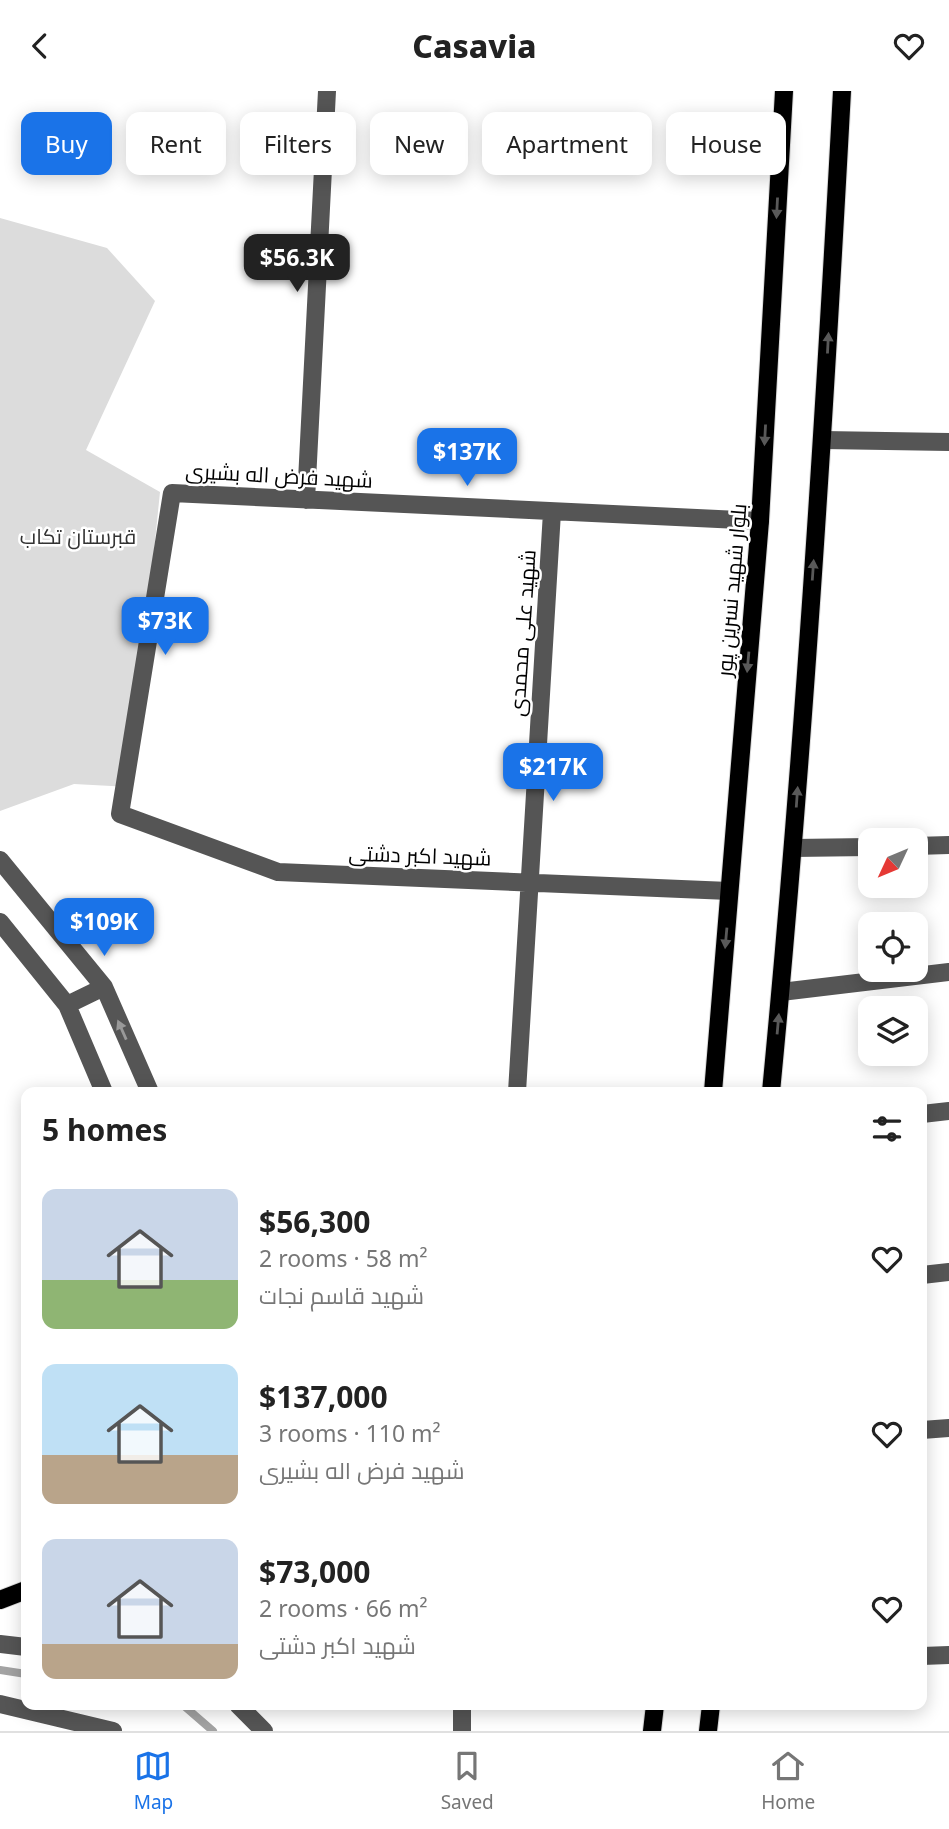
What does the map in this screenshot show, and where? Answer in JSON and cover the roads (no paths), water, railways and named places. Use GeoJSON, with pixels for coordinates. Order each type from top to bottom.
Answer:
{"type":"FeatureCollection","features":[{"type":"Feature","properties":{"kind":"main road","name":"بلوار شهید نسرین پور"},"geometry":{"type":"LineString","coordinates":[[713,1087],[760,521],[784,91]]}},
{"type":"Feature","properties":{"kind":"main road"},"geometry":{"type":"LineString","coordinates":[[772,1087],[793,848],[823,440],[842,91]]}},
{"type":"Feature","properties":{"kind":"main road"},"geometry":{"type":"LineString","coordinates":[[0,1600],[21,1592]]}},
{"type":"Feature","properties":{"kind":"main road"},"geometry":{"type":"LineString","coordinates":[[652,1731],[654,1710]]}},
{"type":"Feature","properties":{"kind":"main road"},"geometry":{"type":"LineString","coordinates":[[708,1731],[710,1710]]}},
{"type":"Feature","properties":{"kind":"street"},"geometry":{"type":"LineString","coordinates":[[306,500],[327,91]]}},
{"type":"Feature","properties":{"kind":"street"},"geometry":{"type":"LineString","coordinates":[[823,440],[949,442]]}},
{"type":"Feature","properties":{"kind":"street","name":"شهید فرض اله بشیری"},"geometry":{"type":"LineString","coordinates":[[120,814],[172,493],[760,521]]}},
{"type":"Feature","properties":{"kind":"street","name":"شهید علی محمدی"},"geometry":{"type":"LineString","coordinates":[[517,1087],[552,512]]}},
{"type":"Feature","properties":{"kind":"street","name":"شهید اکبر دشتی"},"geometry":{"type":"LineString","coordinates":[[120,814],[278,872],[729,891]]}},
{"type":"Feature","properties":{"kind":"street"},"geometry":{"type":"LineString","coordinates":[[928,846],[949,845]]}},
{"type":"Feature","properties":{"kind":"street"},"geometry":{"type":"LineString","coordinates":[[793,848],[858,847]]}},
{"type":"Feature","properties":{"kind":"street"},"geometry":{"type":"LineString","coordinates":[[0,860],[104,987],[148,1087]]}},
{"type":"Feature","properties":{"kind":"street"},"geometry":{"type":"LineString","coordinates":[[0,922],[67,1005],[102,1087]]}},
{"type":"Feature","properties":{"kind":"street"},"geometry":{"type":"LineString","coordinates":[[781,992],[949,972]]}},
{"type":"Feature","properties":{"kind":"street"},"geometry":{"type":"LineString","coordinates":[[67,1005],[104,987]]}},
{"type":"Feature","properties":{"kind":"street"},"geometry":{"type":"LineString","coordinates":[[927,1113],[949,1111]]}},
{"type":"Feature","properties":{"kind":"street"},"geometry":{"type":"LineString","coordinates":[[927,1274],[949,1272]]}},
{"type":"Feature","properties":{"kind":"street"},"geometry":{"type":"LineString","coordinates":[[927,1430],[949,1428]]}},
{"type":"Feature","properties":{"kind":"street"},"geometry":{"type":"LineString","coordinates":[[0,1644],[21,1646]]}},
{"type":"Feature","properties":{"kind":"street"},"geometry":{"type":"LineString","coordinates":[[927,1655],[949,1655]]}},
{"type":"Feature","properties":{"kind":"street"},"geometry":{"type":"LineString","coordinates":[[0,1704],[21,1710]]}},
{"type":"Feature","properties":{"kind":"street"},"geometry":{"type":"LineString","coordinates":[[22,1710],[80,1726],[113,1731]]}},
{"type":"Feature","properties":{"kind":"street"},"geometry":{"type":"LineString","coordinates":[[245,1710],[264,1731]]}},
{"type":"Feature","properties":{"kind":"street"},"geometry":{"type":"LineString","coordinates":[[462,1710],[462,1731]]}},
{"type":"Feature","properties":{"kind":"waterway"},"geometry":{"type":"LineString","coordinates":[[0,1670],[21,1673]]}},
{"type":"Feature","properties":{"kind":"waterway"},"geometry":{"type":"LineString","coordinates":[[189,1710],[213,1731]]}},
{"type":"Feature","properties":{"kind":"park label","name":"قبرستان تکاب"},"geometry":{"type":"Point","coordinates":[78,536]}}]}
